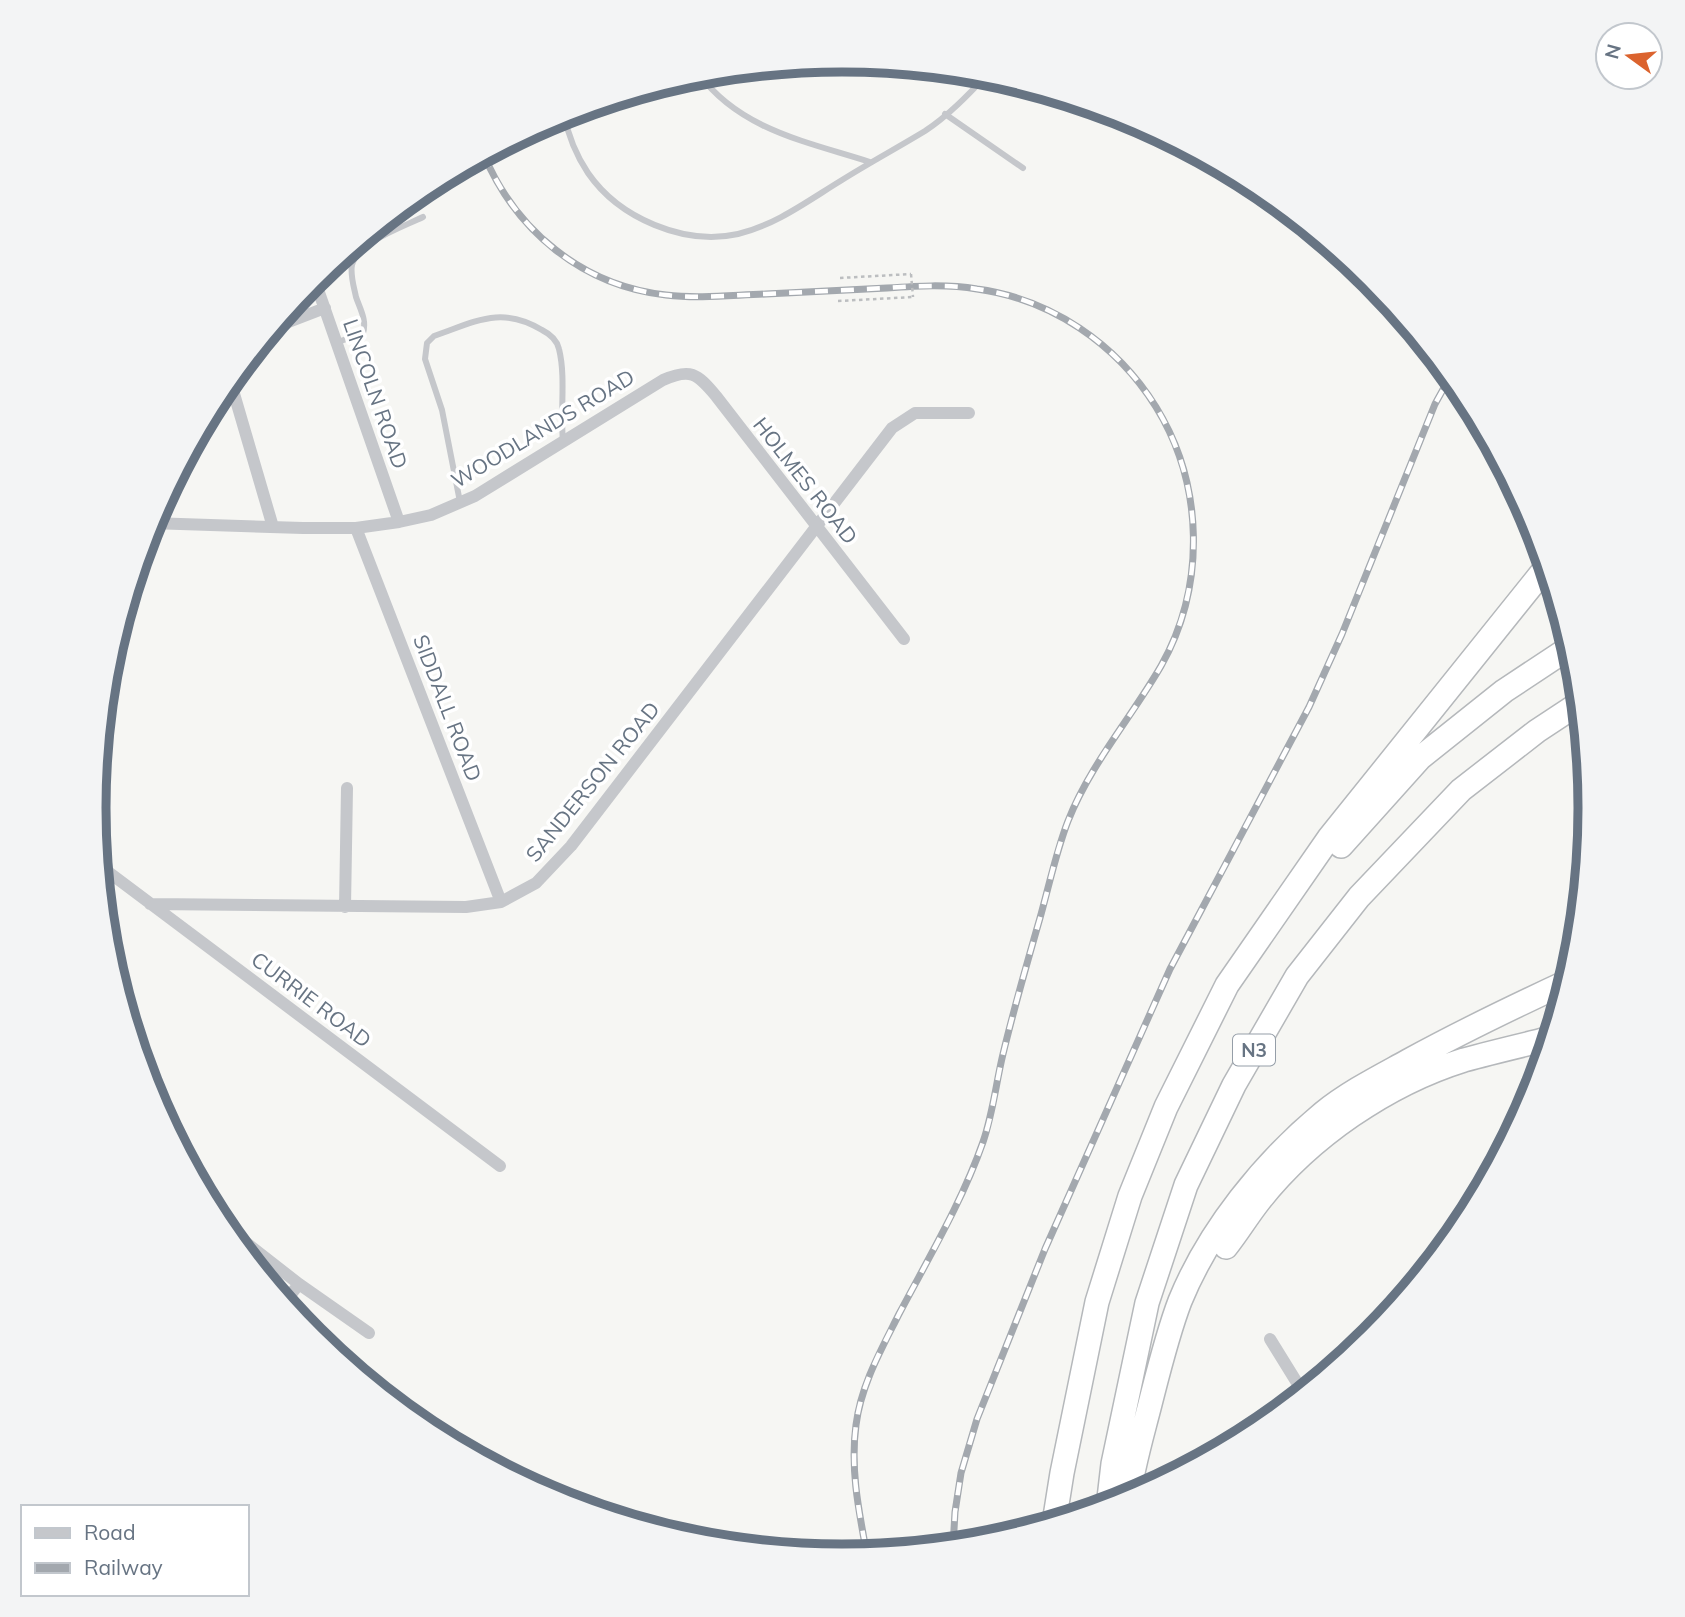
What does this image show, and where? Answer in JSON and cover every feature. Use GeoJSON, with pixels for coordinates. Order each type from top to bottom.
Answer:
{"type":"FeatureCollection","features":[{"type":"Feature","properties":{"kind":"highway"},"geometry":{"type":"LineString","coordinates":[[1166,1107],[1227,985],[1329,838],[1541,574]]}},
{"type":"Feature","properties":{"kind":"highway","name":"N3"},"geometry":{"type":"LineString","coordinates":[[1056,1513],[1097,1302],[1130,1196],[1166,1107],[1234,989],[1344,842],[1420,758],[1504,691],[1562,653]]}},
{"type":"Feature","properties":{"kind":"highway","name":"N3"},"geometry":{"type":"LineString","coordinates":[[1109,1494],[1113,1464],[1147,1303],[1186,1185],[1234,1085],[1297,976],[1359,897],[1461,790],[1572,708]]}},
{"type":"Feature","properties":{"kind":"highway"},"geometry":{"type":"LineString","coordinates":[[1130,1486],[1153,1392],[1180,1301],[1208,1247],[1239,1202],[1286,1146],[1324,1113],[1364,1085],[1462,1031],[1557,987]]}},
{"type":"Feature","properties":{"kind":"highway"},"geometry":{"type":"LineString","coordinates":[[1153,1392],[1192,1307],[1222,1254],[1261,1199],[1306,1152],[1366,1107],[1422,1077],[1463,1061],[1541,1041]]}},
{"type":"Feature","properties":{"kind":"street","name":"LINCOLN ROAD"},"geometry":{"type":"LineString","coordinates":[[319,291],[399,522]]}},
{"type":"Feature","properties":{"kind":"street"},"geometry":{"type":"LineString","coordinates":[[291,321],[325,308]]}},
{"type":"Feature","properties":{"kind":"street","name":"HOLMES ROAD"},"geometry":{"type":"LineString","coordinates":[[663,380],[680,373],[692,374],[702,379],[904,639]]}},
{"type":"Feature","properties":{"kind":"street","name":"WOODLANDS ROAD"},"geometry":{"type":"LineString","coordinates":[[164,523],[356,528],[431,515],[475,495],[663,380]]}},
{"type":"Feature","properties":{"kind":"street"},"geometry":{"type":"LineString","coordinates":[[234,393],[273,527]]}},
{"type":"Feature","properties":{"kind":"street","name":"SANDERSON ROAD"},"geometry":{"type":"LineString","coordinates":[[150,904],[466,907],[501,902],[536,883],[571,846],[892,428],[915,413],[969,413]]}},
{"type":"Feature","properties":{"kind":"street","name":"SIDDALL ROAD"},"geometry":{"type":"LineString","coordinates":[[356,528],[501,902]]}},
{"type":"Feature","properties":{"kind":"street"},"geometry":{"type":"LineString","coordinates":[[345,907],[347,788]]}},
{"type":"Feature","properties":{"kind":"street","name":"CURRIE ROAD"},"geometry":{"type":"LineString","coordinates":[[109,872],[500,1166]]}},
{"type":"Feature","properties":{"kind":"street"},"geometry":{"type":"LineString","coordinates":[[250,1246],[369,1333]]}},
{"type":"Feature","properties":{"kind":"street"},"geometry":{"type":"LineString","coordinates":[[290,1295],[299,1284]]}},
{"type":"Feature","properties":{"kind":"street"},"geometry":{"type":"LineString","coordinates":[[1270,1339],[1299,1386]]}},
{"type":"Feature","properties":{"kind":"lane"},"geometry":{"type":"LineString","coordinates":[[566,126],[568,136],[587,172],[603,192],[626,210],[663,228],[698,237],[737,234],[769,223],[927,130],[977,84]]}},
{"type":"Feature","properties":{"kind":"lane"},"geometry":{"type":"LineString","coordinates":[[707,85],[727,105],[754,121],[783,134],[870,162]]}},
{"type":"Feature","properties":{"kind":"lane"},"geometry":{"type":"LineString","coordinates":[[946,114],[1023,168]]}},
{"type":"Feature","properties":{"kind":"lane"},"geometry":{"type":"LineString","coordinates":[[372,243],[423,217]]}},
{"type":"Feature","properties":{"kind":"lane"},"geometry":{"type":"LineString","coordinates":[[338,342],[363,333],[366,324],[352,277],[352,265],[356,256]]}},
{"type":"Feature","properties":{"kind":"lane"},"geometry":{"type":"LineString","coordinates":[[460,502],[442,410],[425,359],[427,343],[434,336],[499,316],[531,323],[550,334],[558,346],[562,366],[563,441]]}},
{"type":"Feature","properties":{"kind":"path"},"geometry":{"type":"LineString","coordinates":[[838,302],[913,297],[911,274],[840,278]]}},
{"type":"Feature","properties":{"kind":"railway"},"geometry":{"type":"LineString","coordinates":[[488,163],[514,208],[556,250],[580,267],[636,290],[703,297],[909,287],[966,287],[1004,294],[1056,314],[1102,345],[1140,384],[1172,437],[1183,469],[1191,502],[1192,569],[1186,603],[1176,635],[1161,666],[1099,761],[1068,821],[1012,1020],[983,1142],[955,1208],[885,1341],[862,1396],[856,1425],[854,1458],[865,1545]]}},
{"type":"Feature","properties":{"kind":"railway"},"geometry":{"type":"LineString","coordinates":[[954,1537],[961,1473],[977,1419],[1045,1249],[1170,969],[1309,707],[1342,634],[1435,404],[1445,385]]}}]}
